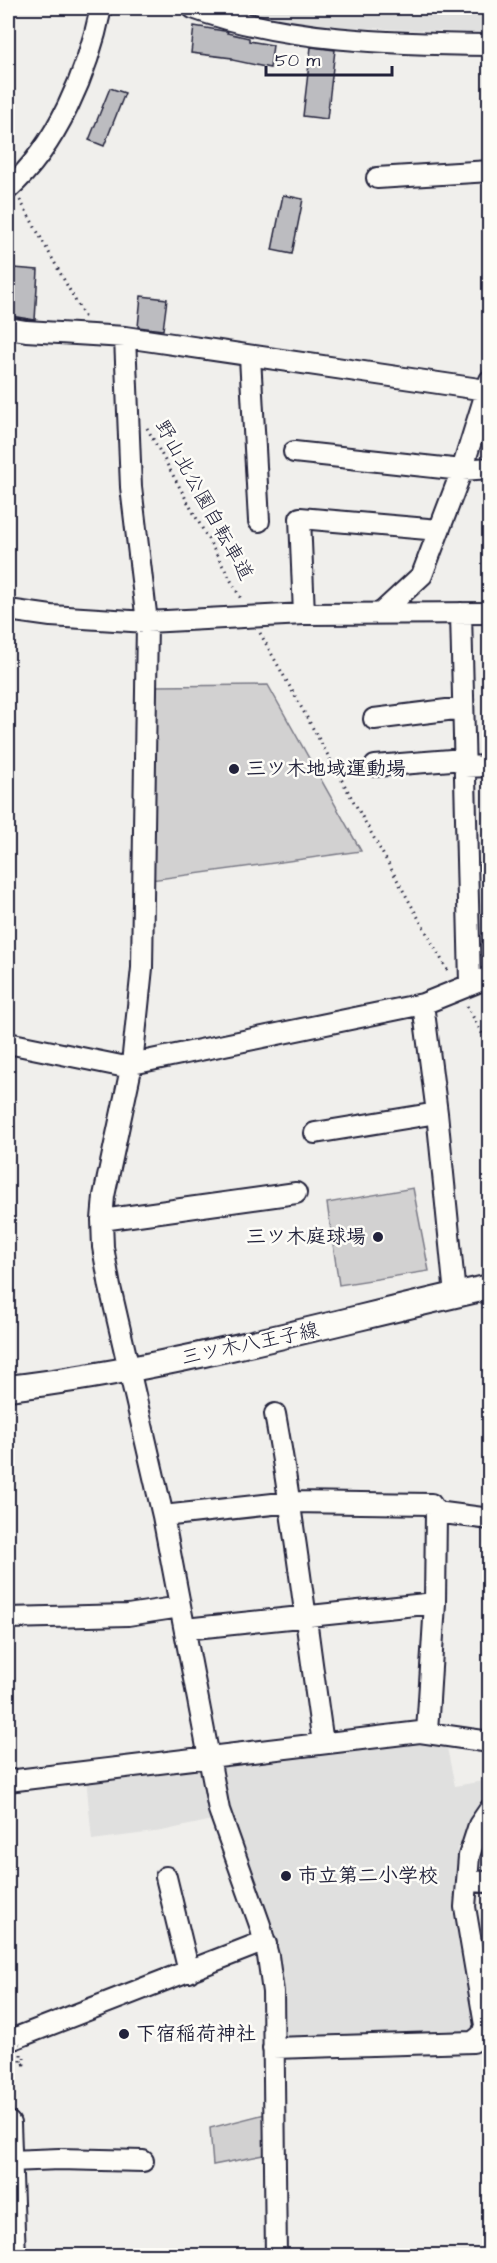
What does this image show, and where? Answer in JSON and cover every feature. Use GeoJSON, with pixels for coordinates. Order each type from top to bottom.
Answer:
{"type":"FeatureCollection","features":[{"type":"Feature","properties":{"kind":"main road","name":"三ツ木八王子線"},"geometry":{"type":"LineString","coordinates":[[8,1388],[129,1370],[341,1324],[489,1287]]}},
{"type":"Feature","properties":{"kind":"main road"},"geometry":{"type":"LineString","coordinates":[[8,2124],[13,2256]]}},
{"type":"Feature","properties":{"kind":"street"},"geometry":{"type":"LineString","coordinates":[[14,194],[51,138],[84,72],[101,8]]}},
{"type":"Feature","properties":{"kind":"street"},"geometry":{"type":"LineString","coordinates":[[193,8],[214,16],[298,33],[443,44],[489,45]]}},
{"type":"Feature","properties":{"kind":"street"},"geometry":{"type":"LineString","coordinates":[[377,178],[489,171]]}},
{"type":"Feature","properties":{"kind":"street"},"geometry":{"type":"LineString","coordinates":[[8,328],[125,337],[250,357],[432,381],[488,385],[462,470],[422,575],[381,613]]}},
{"type":"Feature","properties":{"kind":"street"},"geometry":{"type":"LineString","coordinates":[[125,337],[131,488],[147,622],[142,968],[132,1064],[104,1196],[103,1247],[110,1287],[163,1516],[223,1824],[266,1944],[273,1992],[276,2256]]}},
{"type":"Feature","properties":{"kind":"street"},"geometry":{"type":"LineString","coordinates":[[250,357],[259,521]]}},
{"type":"Feature","properties":{"kind":"street"},"geometry":{"type":"LineString","coordinates":[[294,452],[462,470],[489,468]]}},
{"type":"Feature","properties":{"kind":"street"},"geometry":{"type":"LineString","coordinates":[[304,614],[300,518],[439,530]]}},
{"type":"Feature","properties":{"kind":"street"},"geometry":{"type":"LineString","coordinates":[[8,610],[51,616],[147,622],[304,614],[489,613]]}},
{"type":"Feature","properties":{"kind":"street"},"geometry":{"type":"LineString","coordinates":[[460,613],[470,983]]}},
{"type":"Feature","properties":{"kind":"street"},"geometry":{"type":"LineString","coordinates":[[374,718],[463,708]]}},
{"type":"Feature","properties":{"kind":"street"},"geometry":{"type":"LineString","coordinates":[[386,760],[489,766]]}},
{"type":"Feature","properties":{"kind":"street"},"geometry":{"type":"LineString","coordinates":[[8,1043],[121,1066],[423,1004],[489,977]]}},
{"type":"Feature","properties":{"kind":"street"},"geometry":{"type":"LineString","coordinates":[[423,1004],[437,1113],[455,1295]]}},
{"type":"Feature","properties":{"kind":"street"},"geometry":{"type":"LineString","coordinates":[[315,1133],[437,1113]]}},
{"type":"Feature","properties":{"kind":"street"},"geometry":{"type":"LineString","coordinates":[[102,1220],[296,1193]]}},
{"type":"Feature","properties":{"kind":"street"},"geometry":{"type":"LineString","coordinates":[[274,1414],[291,1502],[304,1617],[323,1743]]}},
{"type":"Feature","properties":{"kind":"street"},"geometry":{"type":"LineString","coordinates":[[163,1516],[291,1502],[431,1504],[436,1512],[435,1603],[427,1732]]}},
{"type":"Feature","properties":{"kind":"street"},"geometry":{"type":"LineString","coordinates":[[436,1512],[489,1519]]}},
{"type":"Feature","properties":{"kind":"street"},"geometry":{"type":"LineString","coordinates":[[185,1629],[435,1603]]}},
{"type":"Feature","properties":{"kind":"street"},"geometry":{"type":"LineString","coordinates":[[8,1618],[128,1615],[180,1607]]}},
{"type":"Feature","properties":{"kind":"street"},"geometry":{"type":"LineString","coordinates":[[8,1781],[427,1732],[489,1742]]}},
{"type":"Feature","properties":{"kind":"street"},"geometry":{"type":"LineString","coordinates":[[273,2048],[473,2042],[479,2038],[485,2025],[465,1907],[469,1856],[478,1825],[489,1809]]}},
{"type":"Feature","properties":{"kind":"street"},"geometry":{"type":"LineString","coordinates":[[166,1877],[189,1972]]}},
{"type":"Feature","properties":{"kind":"street"},"geometry":{"type":"LineString","coordinates":[[467,1881],[489,1882]]}},
{"type":"Feature","properties":{"kind":"street"},"geometry":{"type":"LineString","coordinates":[[12,2042],[255,1945],[266,1944]]}},
{"type":"Feature","properties":{"kind":"street"},"geometry":{"type":"LineString","coordinates":[[10,2161],[59,2158],[143,2161]]}},
{"type":"Feature","properties":{"kind":"path"},"geometry":{"type":"LineString","coordinates":[[14,194],[86,318]]}},
{"type":"Feature","properties":{"kind":"path","name":"野山北公園自転車道"},"geometry":{"type":"LineString","coordinates":[[146,426],[244,604]]}},
{"type":"Feature","properties":{"kind":"path"},"geometry":{"type":"LineString","coordinates":[[257,628],[449,973]]}},
{"type":"Feature","properties":{"kind":"path"},"geometry":{"type":"LineString","coordinates":[[465,1004],[489,1048]]}},
{"type":"Feature","properties":{"kind":"shaded area"},"geometry":{"type":"Polygon","coordinates":[[[225,8],[489,8],[489,33],[315,26],[225,8]]]}},
{"type":"Feature","properties":{"kind":"shaded area","name":"三ツ木地域運動場"},"geometry":{"type":"Polygon","coordinates":[[[268,685],[361,851],[151,880],[155,686],[268,685]]]}},
{"type":"Feature","properties":{"kind":"shaded area","name":"三ツ木庭球場"},"geometry":{"type":"Polygon","coordinates":[[[413,1188],[429,1271],[339,1285],[327,1203],[413,1188]]]}},
{"type":"Feature","properties":{"kind":"shaded area"},"geometry":{"type":"Polygon","coordinates":[[[423,1739],[446,1743],[455,1786],[489,1780],[489,1800],[457,1848],[458,1887],[476,2026],[471,2032],[281,2040],[228,1817],[219,1762],[423,1739]]]}},
{"type":"Feature","properties":{"kind":"shaded area"},"geometry":{"type":"Polygon","coordinates":[[[198,1765],[205,1770],[217,1819],[162,1831],[92,1840],[86,1778],[198,1765]]]}},
{"type":"Feature","properties":{"kind":"shaded area"},"geometry":{"type":"Polygon","coordinates":[[[269,2113],[269,2154],[213,2165],[210,2128],[269,2113]]]}},
{"type":"Feature","properties":{"kind":"building"},"geometry":{"type":"Polygon","coordinates":[[[194,26],[228,31],[227,33],[249,38],[249,41],[273,45],[270,68],[232,60],[232,58],[191,53],[194,26]]]}},
{"type":"Feature","properties":{"kind":"building"},"geometry":{"type":"Polygon","coordinates":[[[311,47],[335,50],[327,119],[303,116],[311,47]]]}},
{"type":"Feature","properties":{"kind":"building"},"geometry":{"type":"Polygon","coordinates":[[[110,88],[125,93],[104,146],[89,140],[110,88]]]}},
{"type":"Feature","properties":{"kind":"building"},"geometry":{"type":"Polygon","coordinates":[[[283,195],[303,199],[292,254],[272,250],[283,195]]]}},
{"type":"Feature","properties":{"kind":"building"},"geometry":{"type":"Polygon","coordinates":[[[14,268],[38,270],[35,320],[11,316],[14,268]]]}},
{"type":"Feature","properties":{"kind":"building"},"geometry":{"type":"Polygon","coordinates":[[[141,296],[167,299],[163,330],[138,327],[141,296]]]}},
{"type":"Feature","properties":{"kind":"place","name":"三ツ木地域運動場"},"geometry":{"type":"Point","coordinates":[234,769]}},
{"type":"Feature","properties":{"kind":"place","name":"三ツ木庭球場"},"geometry":{"type":"Point","coordinates":[378,1237]}},
{"type":"Feature","properties":{"kind":"place","name":"市立第二小学校"},"geometry":{"type":"Point","coordinates":[286,1876]}},
{"type":"Feature","properties":{"kind":"place","name":"下宿稲荷神社"},"geometry":{"type":"Point","coordinates":[124,2034]}}]}
